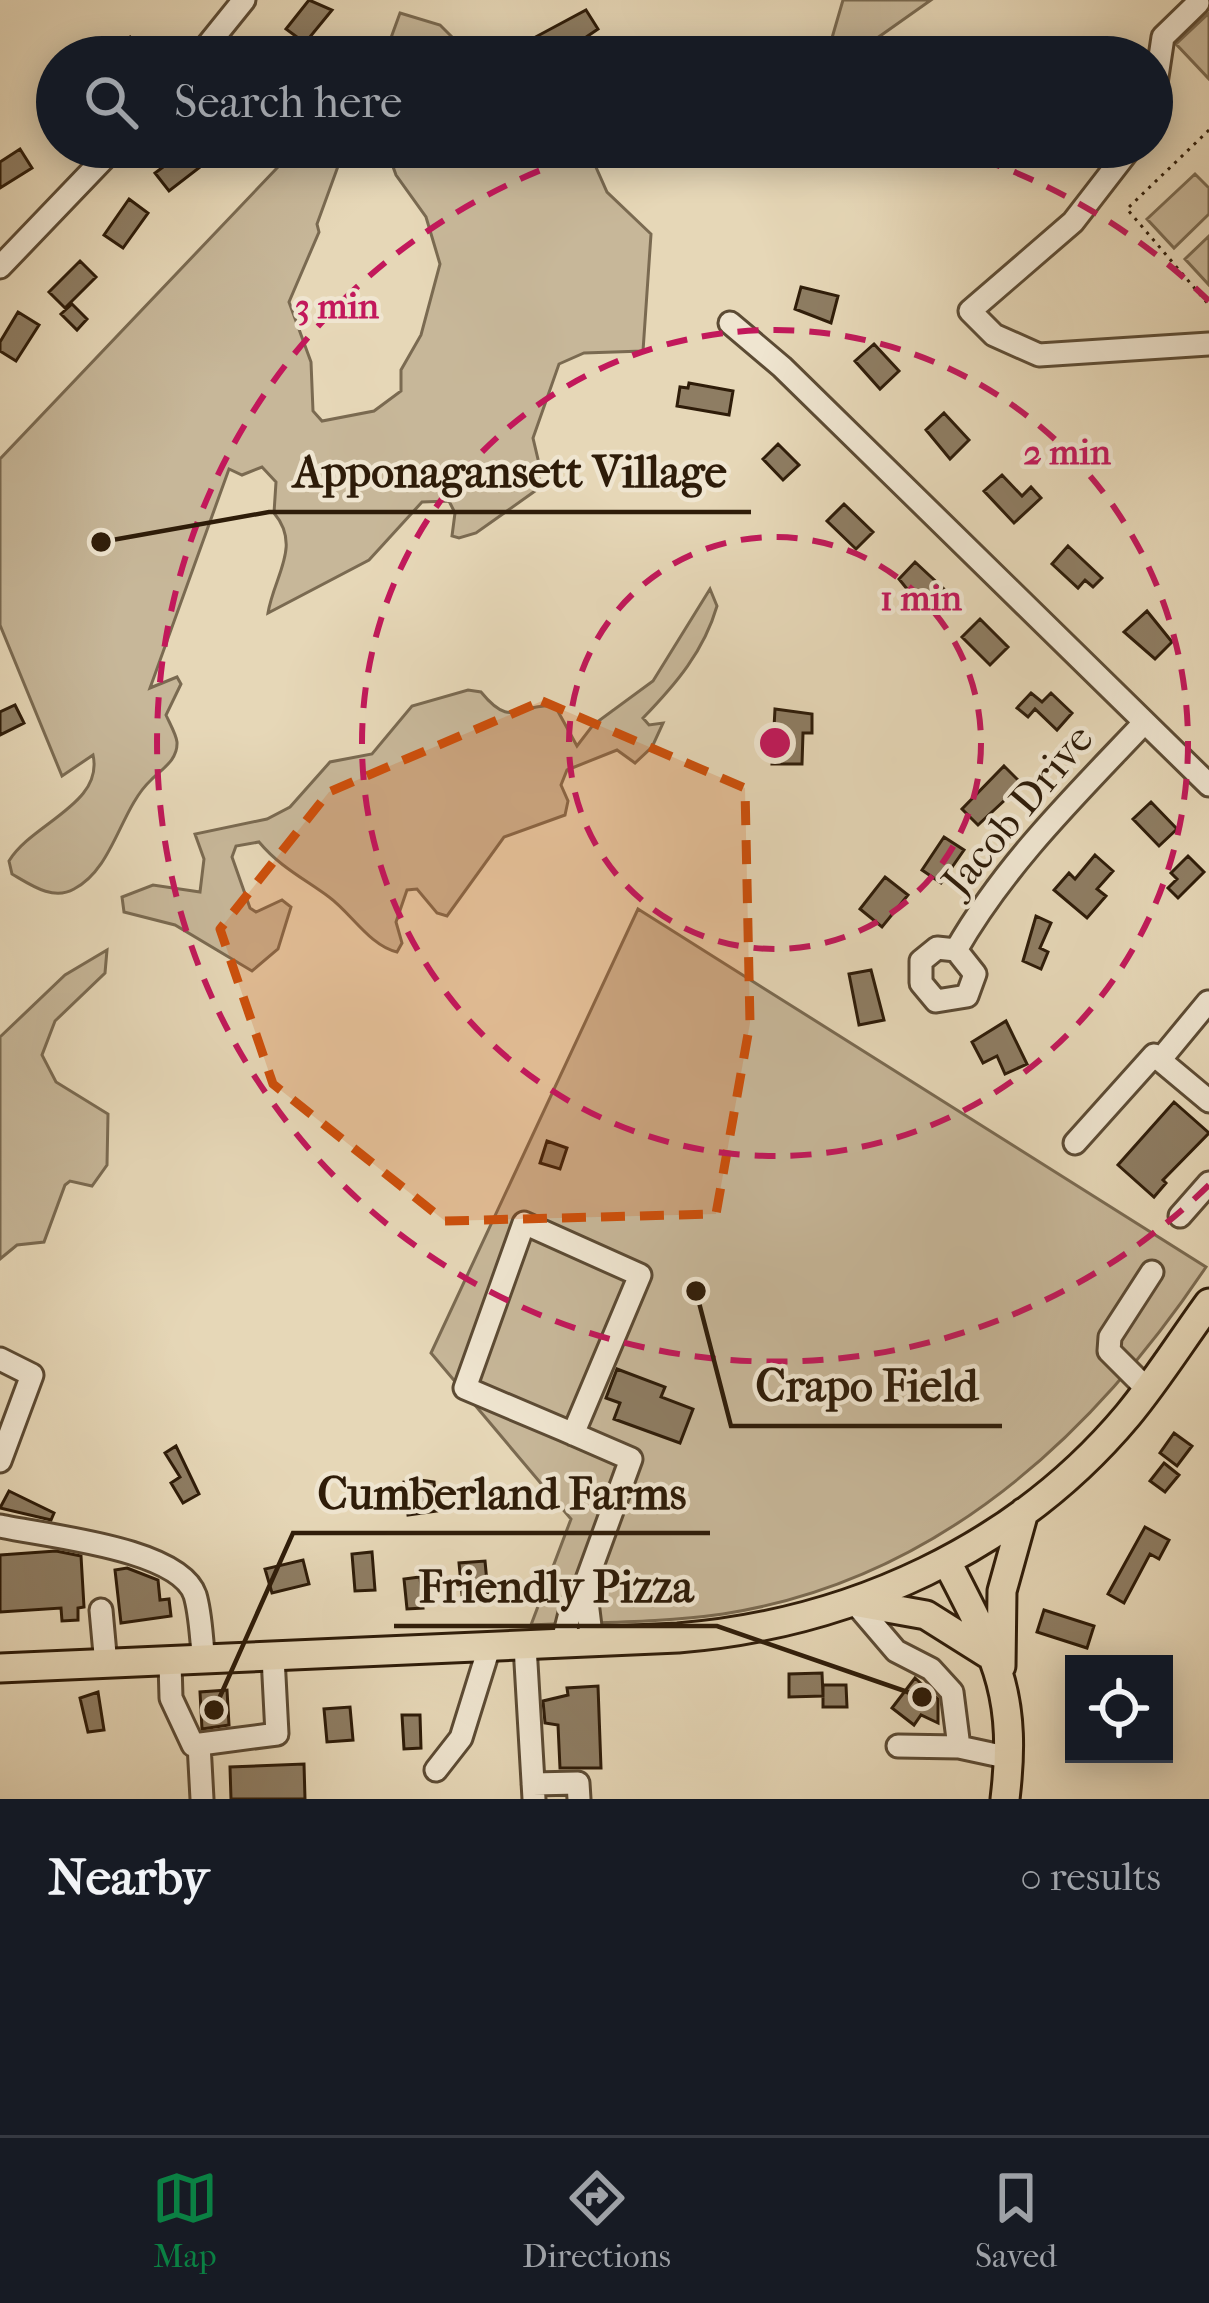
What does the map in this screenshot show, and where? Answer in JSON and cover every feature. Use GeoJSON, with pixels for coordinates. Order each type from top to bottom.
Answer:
{"type":"FeatureCollection","features":[{"type":"Feature","properties":{"kind":"main road"},"geometry":{"type":"LineString","coordinates":[[0,1668],[562,1645],[740,1632],[855,1603],[946,1562],[1024,1512],[1094,1450],[1147,1389],[1209,1303]]}},
{"type":"Feature","properties":{"kind":"main road"},"geometry":{"type":"LineString","coordinates":[[997,1667],[1002,1591],[1024,1512]]}},
{"type":"Feature","properties":{"kind":"main road"},"geometry":{"type":"LineString","coordinates":[[946,1562],[997,1667],[1011,1718],[1005,1799]]}},
{"type":"Feature","properties":{"kind":"main road"},"geometry":{"type":"LineString","coordinates":[[855,1603],[926,1616],[997,1667]]}},
{"type":"Feature","properties":{"kind":"street"},"geometry":{"type":"LineString","coordinates":[[215,36],[244,0]]}},
{"type":"Feature","properties":{"kind":"street"},"geometry":{"type":"LineString","coordinates":[[1164,36],[1198,3]]}},
{"type":"Feature","properties":{"kind":"street"},"geometry":{"type":"LineString","coordinates":[[0,267],[95,168]]}},
{"type":"Feature","properties":{"kind":"street"},"geometry":{"type":"LineString","coordinates":[[1115,168],[1073,222],[970,311],[994,334],[1039,355],[1209,344]]}},
{"type":"Feature","properties":{"kind":"street"},"geometry":{"type":"LineString","coordinates":[[730,323],[782,367],[1209,785]]}},
{"type":"Feature","properties":{"kind":"street","name":"Jacob Drive"},"geometry":{"type":"LineString","coordinates":[[956,950],[1013,863],[1144,723]]}},
{"type":"Feature","properties":{"kind":"street"},"geometry":{"type":"LineString","coordinates":[[1160,1060],[1208,1002]]}},
{"type":"Feature","properties":{"kind":"street"},"geometry":{"type":"LineString","coordinates":[[1075,1143],[1154,1055],[1209,1102]]}},
{"type":"Feature","properties":{"kind":"street"},"geometry":{"type":"LineString","coordinates":[[1180,1216],[1209,1183]]}},
{"type":"Feature","properties":{"kind":"street"},"geometry":{"type":"LineString","coordinates":[[562,1645],[572,1605],[585,1585],[631,1459],[465,1388],[524,1222],[640,1275],[573,1434]]}},
{"type":"Feature","properties":{"kind":"street"},"geometry":{"type":"LineString","coordinates":[[1147,1389],[1109,1351],[1110,1337],[1151,1271]]}},
{"type":"Feature","properties":{"kind":"street"},"geometry":{"type":"LineString","coordinates":[[0,1359],[32,1375],[0,1461]]}},
{"type":"Feature","properties":{"kind":"street"},"geometry":{"type":"LineString","coordinates":[[0,1526],[139,1552],[168,1567],[194,1591],[204,1660]]}},
{"type":"Feature","properties":{"kind":"street"},"geometry":{"type":"LineString","coordinates":[[585,1585],[592,1643]]}},
{"type":"Feature","properties":{"kind":"street"},"geometry":{"type":"LineString","coordinates":[[855,1603],[896,1652],[932,1669],[952,1692],[959,1747]]}},
{"type":"Feature","properties":{"kind":"street"},"geometry":{"type":"LineString","coordinates":[[101,1610],[106,1665]]}},
{"type":"Feature","properties":{"kind":"street"},"geometry":{"type":"LineString","coordinates":[[525,1646],[534,1792],[578,1784],[579,1799]]}},
{"type":"Feature","properties":{"kind":"street"},"geometry":{"type":"LineString","coordinates":[[436,1770],[461,1738],[489,1648]]}},
{"type":"Feature","properties":{"kind":"street"},"geometry":{"type":"LineString","coordinates":[[170,1662],[177,1717],[193,1745],[277,1734],[273,1658]]}},
{"type":"Feature","properties":{"kind":"street"},"geometry":{"type":"LineString","coordinates":[[199,1744],[202,1799]]}},
{"type":"Feature","properties":{"kind":"street"},"geometry":{"type":"LineString","coordinates":[[898,1746],[959,1747],[1010,1758]]}},
{"type":"Feature","properties":{"kind":"path"},"geometry":{"type":"LineString","coordinates":[[1173,165],[1209,130]]}},
{"type":"Feature","properties":{"kind":"path"},"geometry":{"type":"LineString","coordinates":[[1170,168],[1127,209],[1209,305]]}},
{"type":"Feature","properties":{"kind":"highlighted area"},"geometry":{"type":"Polygon","coordinates":[[[542,701],[745,788],[750,1023],[716,1214],[445,1221],[273,1084],[220,929],[329,792],[542,701]]]}},
{"type":"Feature","properties":{"kind":"shaded area"},"geometry":{"type":"Polygon","coordinates":[[[843,0],[931,0],[880,36],[833,36],[843,0]]]}},
{"type":"Feature","properties":{"kind":"shaded area"},"geometry":{"type":"Polygon","coordinates":[[[400,13],[440,25],[451,36],[392,36],[400,13]]]}},
{"type":"Feature","properties":{"kind":"shaded area"},"geometry":{"type":"Polygon","coordinates":[[[1209,13],[1209,79],[1176,44],[1209,13]]]}},
{"type":"Feature","properties":{"kind":"shaded area"},"geometry":{"type":"Polygon","coordinates":[[[277,168],[337,168],[317,224],[319,232],[289,302],[311,362],[313,411],[322,421],[374,411],[401,391],[401,370],[421,335],[440,264],[426,217],[394,168],[596,168],[607,192],[651,234],[643,351],[584,353],[559,364],[533,438],[541,472],[535,491],[476,533],[452,536],[455,513],[449,501],[422,502],[369,560],[268,613],[286,549],[282,525],[274,513],[276,482],[262,467],[242,475],[229,469],[150,688],[177,677],[181,684],[166,715],[176,739],[175,754],[140,792],[99,867],[66,892],[42,890],[12,874],[9,861],[88,787],[93,755],[62,776],[0,625],[0,459],[277,168]]]}},
{"type":"Feature","properties":{"kind":"shaded area"},"geometry":{"type":"Polygon","coordinates":[[[1195,174],[1209,188],[1209,214],[1174,248],[1147,219],[1195,174]]]}},
{"type":"Feature","properties":{"kind":"shaded area"},"geometry":{"type":"Polygon","coordinates":[[[1209,236],[1209,285],[1185,259],[1209,236]]]}},
{"type":"Feature","properties":{"kind":"shaded area"},"geometry":{"type":"Polygon","coordinates":[[[710,589],[717,606],[705,638],[643,718],[649,725],[663,723],[652,747],[635,763],[617,750],[567,770],[561,785],[568,801],[565,815],[504,837],[447,916],[437,913],[417,889],[407,890],[396,922],[402,943],[397,952],[378,943],[259,842],[236,846],[232,857],[250,908],[256,912],[282,900],[291,907],[278,949],[252,971],[175,925],[124,912],[122,897],[153,885],[200,892],[204,859],[195,834],[267,819],[290,807],[330,762],[372,754],[412,706],[468,690],[481,692],[508,712],[555,706],[577,746],[593,725],[653,681],[710,589]]]}},
{"type":"Feature","properties":{"kind":"shaded area"},"geometry":{"type":"Polygon","coordinates":[[[638,909],[1206,1267],[1111,1390],[1058,1444],[1000,1493],[938,1535],[872,1570],[800,1597],[723,1614],[531,1625],[571,1519],[431,1353],[638,909]]]}},
{"type":"Feature","properties":{"kind":"shaded area"},"geometry":{"type":"Polygon","coordinates":[[[107,950],[105,973],[55,1021],[42,1055],[56,1082],[108,1114],[107,1165],[92,1186],[70,1181],[65,1185],[44,1242],[17,1245],[0,1259],[0,1037],[65,975],[107,950]]]}},
{"type":"Feature","properties":{"kind":"building"},"geometry":{"type":"Polygon","coordinates":[[[309,0],[332,10],[311,36],[296,36],[286,29],[309,0]]]}},
{"type":"Feature","properties":{"kind":"building"},"geometry":{"type":"Polygon","coordinates":[[[586,10],[598,29],[588,36],[537,36],[586,10]]]}},
{"type":"Feature","properties":{"kind":"building"},"geometry":{"type":"Polygon","coordinates":[[[20,149],[32,168],[0,188],[0,162],[20,149]]]}},
{"type":"Feature","properties":{"kind":"building"},"geometry":{"type":"Polygon","coordinates":[[[162,168],[199,168],[169,191],[155,173],[162,168]]]}},
{"type":"Feature","properties":{"kind":"building"},"geometry":{"type":"Polygon","coordinates":[[[129,199],[148,213],[123,248],[104,235],[129,199]]]}},
{"type":"Feature","properties":{"kind":"building"},"geometry":{"type":"Polygon","coordinates":[[[80,261],[96,277],[65,308],[49,292],[80,261]]]}},
{"type":"Feature","properties":{"kind":"building"},"geometry":{"type":"Polygon","coordinates":[[[801,287],[838,296],[831,323],[795,309],[801,287]]]}},
{"type":"Feature","properties":{"kind":"building"},"geometry":{"type":"Polygon","coordinates":[[[72,304],[87,319],[77,330],[61,314],[72,304]]]}},
{"type":"Feature","properties":{"kind":"building"},"geometry":{"type":"Polygon","coordinates":[[[18,312],[39,325],[16,361],[0,351],[0,342],[18,312]]]}},
{"type":"Feature","properties":{"kind":"building"},"geometry":{"type":"Polygon","coordinates":[[[874,344],[899,371],[880,389],[855,361],[874,344]]]}},
{"type":"Feature","properties":{"kind":"building"},"geometry":{"type":"Polygon","coordinates":[[[689,383],[733,391],[729,415],[677,406],[680,387],[688,388],[689,383]]]}},
{"type":"Feature","properties":{"kind":"building"},"geometry":{"type":"Polygon","coordinates":[[[944,413],[969,440],[950,459],[926,430],[944,413]]]}},
{"type":"Feature","properties":{"kind":"building"},"geometry":{"type":"Polygon","coordinates":[[[778,444],[799,465],[783,480],[763,459],[778,444]]]}},
{"type":"Feature","properties":{"kind":"building"},"geometry":{"type":"Polygon","coordinates":[[[1002,475],[1022,496],[1031,487],[1041,498],[1014,523],[984,491],[1002,475]]]}},
{"type":"Feature","properties":{"kind":"building"},"geometry":{"type":"Polygon","coordinates":[[[844,504],[873,532],[856,549],[827,521],[844,504]]]}},
{"type":"Feature","properties":{"kind":"building"},"geometry":{"type":"Polygon","coordinates":[[[1068,546],[1102,578],[1093,587],[1085,580],[1078,588],[1052,564],[1068,546]]]}},
{"type":"Feature","properties":{"kind":"building"},"geometry":{"type":"Polygon","coordinates":[[[915,562],[944,589],[924,610],[899,579],[915,562]]]}},
{"type":"Feature","properties":{"kind":"building"},"geometry":{"type":"Polygon","coordinates":[[[1147,611],[1172,642],[1155,659],[1124,632],[1147,611]]]}},
{"type":"Feature","properties":{"kind":"building"},"geometry":{"type":"Polygon","coordinates":[[[980,619],[1008,647],[990,665],[962,637],[980,619]]]}},
{"type":"Feature","properties":{"kind":"building"},"geometry":{"type":"Polygon","coordinates":[[[1031,693],[1042,702],[1051,693],[1072,713],[1057,730],[1035,709],[1028,717],[1017,708],[1031,693]]]}},
{"type":"Feature","properties":{"kind":"building"},"geometry":{"type":"Polygon","coordinates":[[[15,705],[24,723],[0,735],[0,712],[15,705]]]}},
{"type":"Feature","properties":{"kind":"building"},"geometry":{"type":"Polygon","coordinates":[[[775,709],[812,714],[812,733],[803,733],[802,764],[772,764],[775,709]]]}},
{"type":"Feature","properties":{"kind":"building"},"geometry":{"type":"Polygon","coordinates":[[[1004,766],[1022,784],[978,825],[962,809],[1004,766]]]}},
{"type":"Feature","properties":{"kind":"building"},"geometry":{"type":"Polygon","coordinates":[[[1151,802],[1177,829],[1159,846],[1133,819],[1151,802]]]}},
{"type":"Feature","properties":{"kind":"building"},"geometry":{"type":"Polygon","coordinates":[[[944,837],[964,850],[941,883],[922,870],[944,837]]]}},
{"type":"Feature","properties":{"kind":"building"},"geometry":{"type":"Polygon","coordinates":[[[1095,855],[1113,871],[1097,889],[1106,896],[1087,918],[1054,890],[1069,873],[1075,879],[1095,855]]]}},
{"type":"Feature","properties":{"kind":"building"},"geometry":{"type":"Polygon","coordinates":[[[1188,856],[1204,872],[1178,898],[1168,888],[1177,879],[1171,873],[1188,856]]]}},
{"type":"Feature","properties":{"kind":"building"},"geometry":{"type":"Polygon","coordinates":[[[885,877],[908,895],[882,927],[860,909],[885,877]]]}},
{"type":"Feature","properties":{"kind":"building"},"geometry":{"type":"Polygon","coordinates":[[[1036,916],[1051,923],[1040,948],[1048,952],[1041,969],[1023,961],[1036,916]]]}},
{"type":"Feature","properties":{"kind":"building"},"geometry":{"type":"Polygon","coordinates":[[[871,970],[884,1020],[859,1025],[849,974],[871,970]]]}},
{"type":"Feature","properties":{"kind":"building"},"geometry":{"type":"Polygon","coordinates":[[[1006,1021],[1027,1064],[1005,1074],[997,1056],[983,1063],[972,1042],[1006,1021]]]}},
{"type":"Feature","properties":{"kind":"building"},"geometry":{"type":"Polygon","coordinates":[[[1174,1102],[1209,1133],[1163,1180],[1166,1183],[1154,1197],[1118,1165],[1174,1102]]]}},
{"type":"Feature","properties":{"kind":"building"},"geometry":{"type":"Polygon","coordinates":[[[547,1141],[567,1148],[560,1169],[540,1163],[547,1141]]]}},
{"type":"Feature","properties":{"kind":"building"},"geometry":{"type":"Polygon","coordinates":[[[617,1369],[665,1387],[661,1397],[693,1409],[680,1443],[614,1419],[620,1403],[606,1398],[617,1369]]]}},
{"type":"Feature","properties":{"kind":"building"},"geometry":{"type":"Polygon","coordinates":[[[1174,1433],[1192,1446],[1177,1466],[1160,1453],[1174,1433]]]}},
{"type":"Feature","properties":{"kind":"building"},"geometry":{"type":"Polygon","coordinates":[[[176,1446],[199,1494],[183,1503],[171,1483],[180,1477],[165,1453],[176,1446]]]}},
{"type":"Feature","properties":{"kind":"building"},"geometry":{"type":"Polygon","coordinates":[[[1164,1463],[1179,1475],[1165,1492],[1150,1481],[1164,1463]]]}},
{"type":"Feature","properties":{"kind":"building"},"geometry":{"type":"Polygon","coordinates":[[[404,1482],[434,1482],[437,1511],[408,1515],[404,1482]]]}},
{"type":"Feature","properties":{"kind":"building"},"geometry":{"type":"Polygon","coordinates":[[[9,1491],[54,1513],[51,1520],[0,1508],[9,1491]]]}},
{"type":"Feature","properties":{"kind":"building"},"geometry":{"type":"Polygon","coordinates":[[[1145,1527],[1169,1540],[1159,1559],[1150,1554],[1124,1603],[1108,1594],[1145,1527]]]}},
{"type":"Feature","properties":{"kind":"building"},"geometry":{"type":"Polygon","coordinates":[[[56,1551],[81,1556],[84,1607],[78,1608],[78,1620],[62,1621],[61,1608],[0,1612],[0,1555],[56,1551]]]}},
{"type":"Feature","properties":{"kind":"building"},"geometry":{"type":"Polygon","coordinates":[[[372,1552],[375,1590],[355,1591],[352,1554],[372,1552]]]}},
{"type":"Feature","properties":{"kind":"building"},"geometry":{"type":"Polygon","coordinates":[[[303,1560],[309,1584],[272,1593],[265,1569],[303,1560]]]}},
{"type":"Feature","properties":{"kind":"building"},"geometry":{"type":"Polygon","coordinates":[[[485,1561],[488,1593],[462,1595],[459,1563],[485,1561]]]}},
{"type":"Feature","properties":{"kind":"building"},"geometry":{"type":"Polygon","coordinates":[[[127,1568],[158,1580],[160,1600],[169,1599],[171,1616],[121,1623],[115,1570],[127,1568]]]}},
{"type":"Feature","properties":{"kind":"building"},"geometry":{"type":"Polygon","coordinates":[[[420,1577],[423,1608],[407,1609],[404,1579],[420,1577]]]}},
{"type":"Feature","properties":{"kind":"building"},"geometry":{"type":"Polygon","coordinates":[[[1044,1610],[1094,1626],[1087,1648],[1037,1632],[1044,1610]]]}},
{"type":"Feature","properties":{"kind":"building"},"geometry":{"type":"Polygon","coordinates":[[[822,1673],[823,1696],[789,1697],[789,1674],[822,1673]]]}},
{"type":"Feature","properties":{"kind":"building"},"geometry":{"type":"Polygon","coordinates":[[[915,1678],[938,1699],[938,1723],[921,1715],[914,1725],[892,1708],[915,1678]]]}},
{"type":"Feature","properties":{"kind":"building"},"geometry":{"type":"Polygon","coordinates":[[[823,1685],[846,1685],[847,1707],[823,1707],[823,1685]]]}},
{"type":"Feature","properties":{"kind":"building"},"geometry":{"type":"Polygon","coordinates":[[[598,1686],[601,1768],[560,1768],[558,1725],[545,1723],[543,1701],[568,1695],[567,1688],[598,1686]]]}},
{"type":"Feature","properties":{"kind":"building"},"geometry":{"type":"Polygon","coordinates":[[[227,1690],[229,1725],[202,1729],[200,1692],[227,1690]]]}},
{"type":"Feature","properties":{"kind":"building"},"geometry":{"type":"Polygon","coordinates":[[[98,1692],[104,1730],[88,1732],[80,1698],[98,1692]]]}},
{"type":"Feature","properties":{"kind":"building"},"geometry":{"type":"Polygon","coordinates":[[[350,1707],[353,1740],[327,1742],[324,1709],[350,1707]]]}},
{"type":"Feature","properties":{"kind":"building"},"geometry":{"type":"Polygon","coordinates":[[[402,1715],[420,1715],[421,1748],[404,1749],[402,1715]]]}},
{"type":"Feature","properties":{"kind":"building"},"geometry":{"type":"Polygon","coordinates":[[[304,1764],[305,1799],[231,1799],[230,1767],[304,1764]]]}},
{"type":"Feature","properties":{"kind":"place","name":"Apponagansett Village"},"geometry":{"type":"Point","coordinates":[101,542]}},
{"type":"Feature","properties":{"kind":"place","name":"Crapo Field"},"geometry":{"type":"Point","coordinates":[696,1291]}},
{"type":"Feature","properties":{"kind":"place","name":"Friendly Pizza"},"geometry":{"type":"Point","coordinates":[922,1697]}},
{"type":"Feature","properties":{"kind":"place","name":"Cumberland Farms"},"geometry":{"type":"Point","coordinates":[214,1710]}}]}
